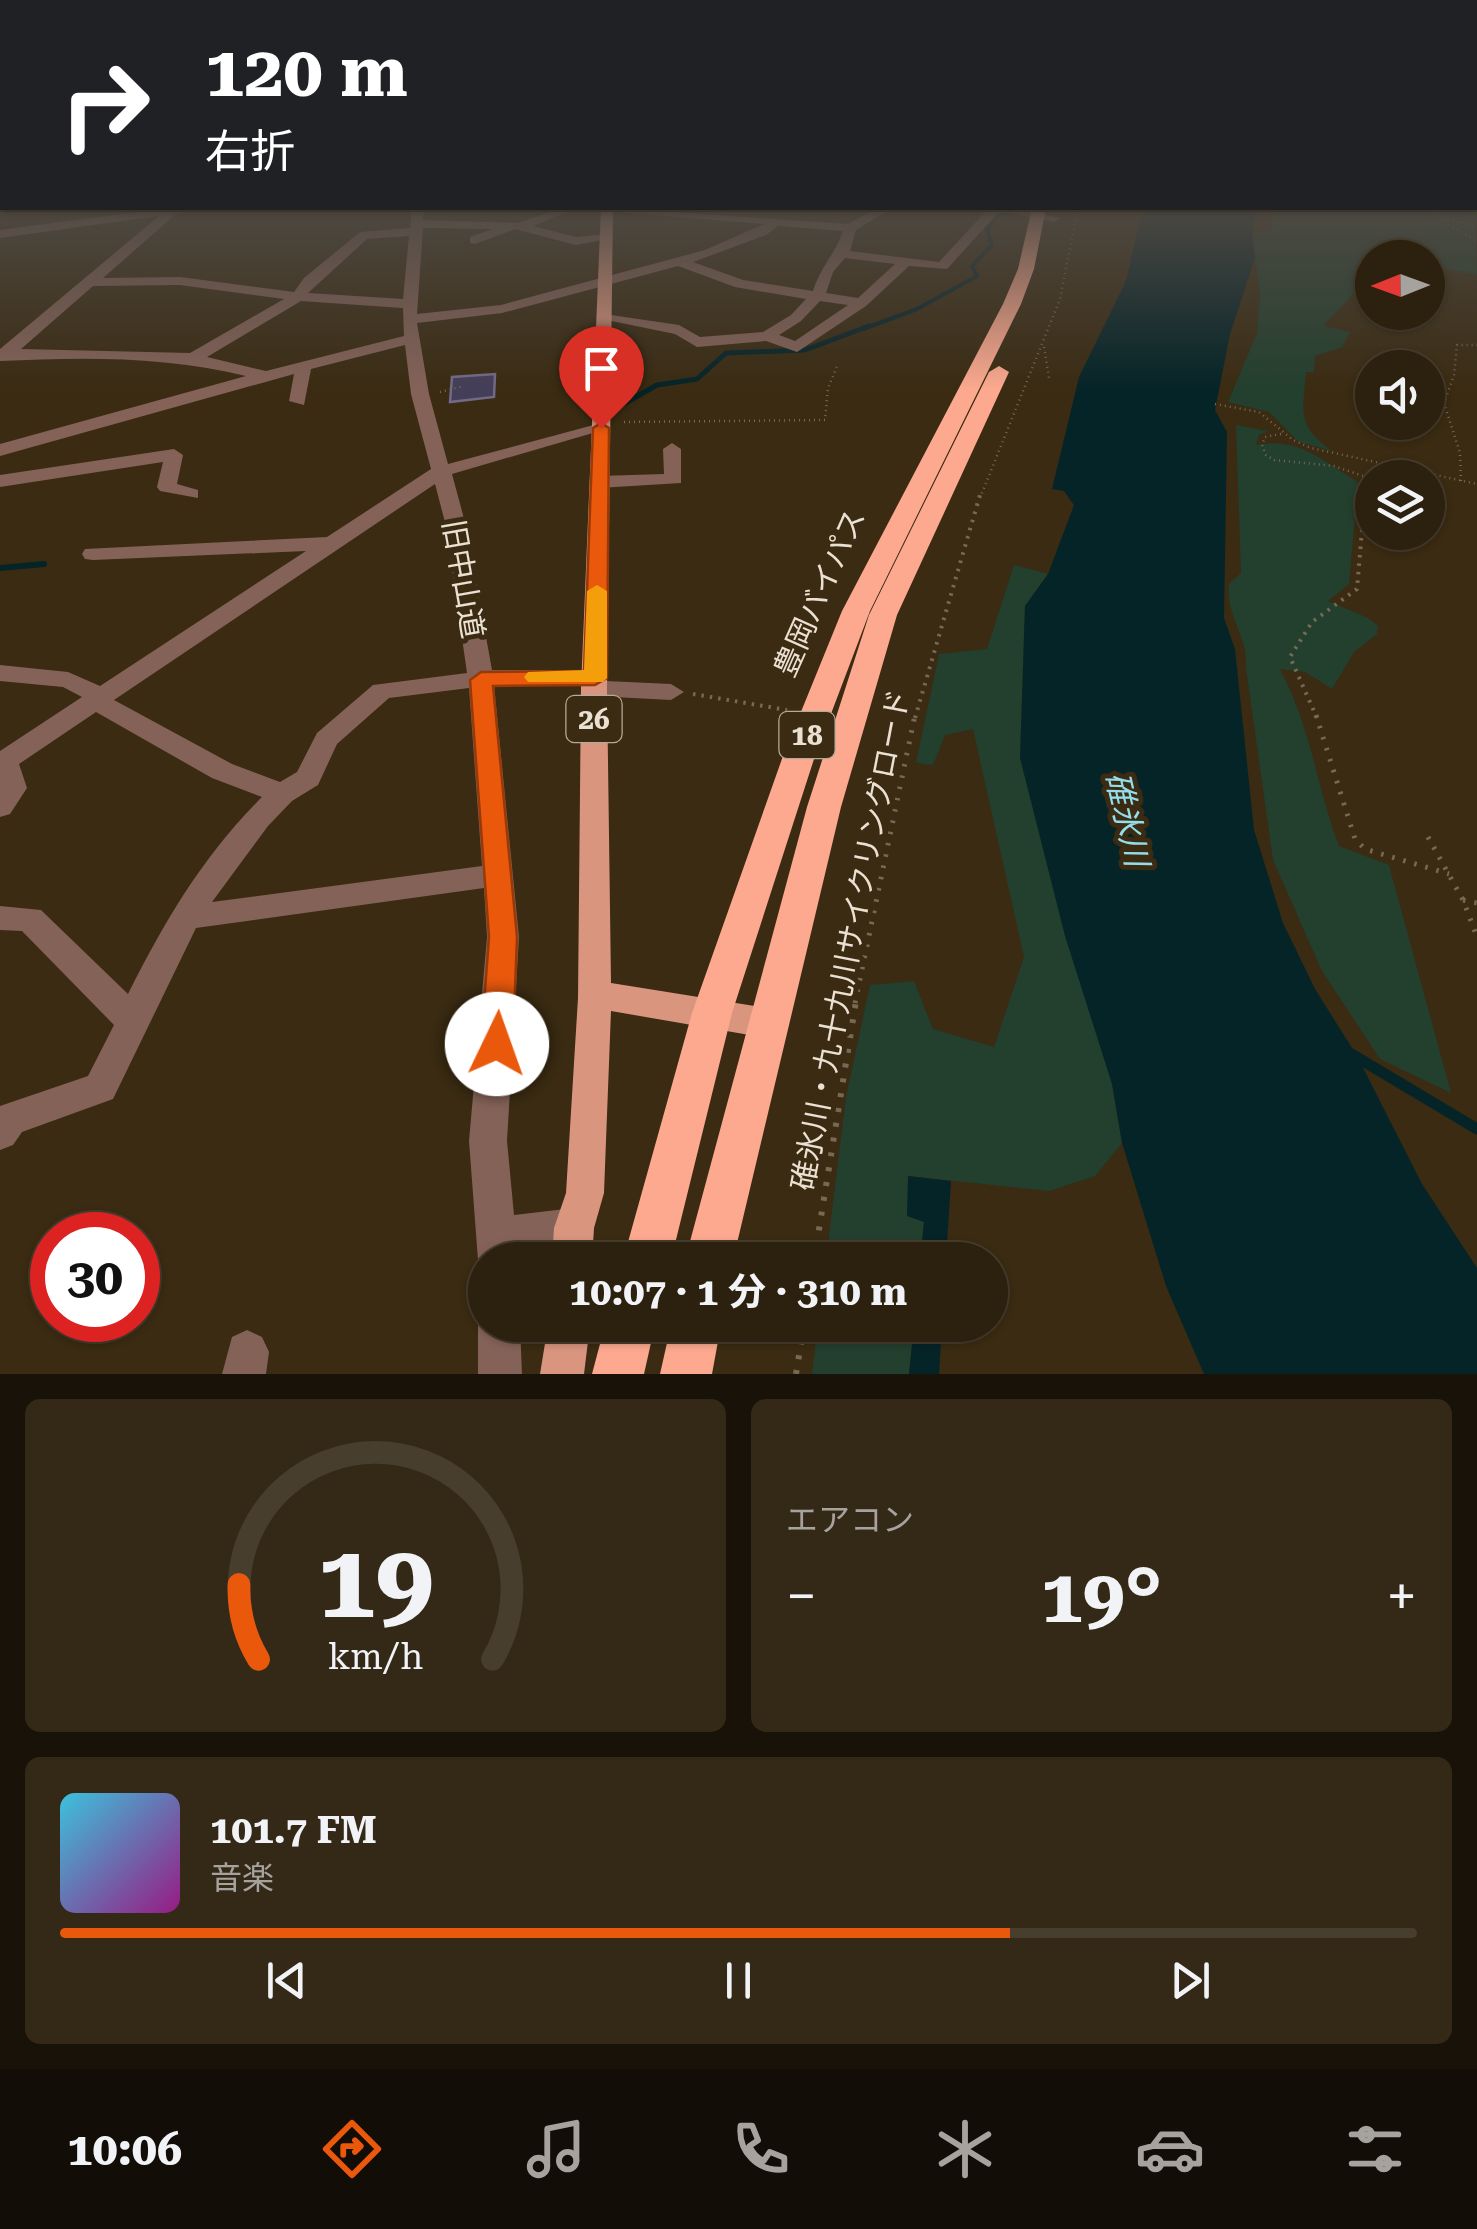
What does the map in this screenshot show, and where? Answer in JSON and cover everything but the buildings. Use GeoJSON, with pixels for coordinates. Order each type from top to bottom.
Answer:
{"type":"FeatureCollection","features":[{"type":"Feature","properties":{"kind":"highway","name":"豊岡バイパス"},"geometry":{"type":"LineString","coordinates":[[652,1242],[712,1014],[799,756],[856,611],[1030,262]]}},
{"type":"Feature","properties":{"kind":"highway","name":"18"},"geometry":{"type":"LineString","coordinates":[[713,1242],[824,807],[884,616],[1036,292],[1044,262]]}},
{"type":"Feature","properties":{"kind":"highway"},"geometry":{"type":"LineString","coordinates":[[618,1374],[626,1342]]}},
{"type":"Feature","properties":{"kind":"highway"},"geometry":{"type":"LineString","coordinates":[[686,1374],[693,1342]]}},
{"type":"Feature","properties":{"kind":"main road","name":"26"},"geometry":{"type":"LineString","coordinates":[[574,1242],[585,1193],[594,998],[595,683],[605,262]]}},
{"type":"Feature","properties":{"kind":"main road"},"geometry":{"type":"LineString","coordinates":[[594,998],[622,997],[767,1023]]}},
{"type":"Feature","properties":{"kind":"main road"},"geometry":{"type":"LineString","coordinates":[[562,1374],[567,1342]]}},
{"type":"Feature","properties":{"kind":"street"},"geometry":{"type":"LineString","coordinates":[[2,356],[114,262]]}},
{"type":"Feature","properties":{"kind":"street"},"geometry":{"type":"LineString","coordinates":[[193,358],[298,297],[332,262]]}},
{"type":"Feature","properties":{"kind":"street","name":"旧中山道"},"geometry":{"type":"LineString","coordinates":[[414,262],[412,321],[420,394],[456,526],[481,680],[498,875],[503,937],[488,1141],[497,1242]]}},
{"type":"Feature","properties":{"kind":"street"},"geometry":{"type":"LineString","coordinates":[[0,450],[162,402],[303,367],[412,321],[485,313],[674,262]]}},
{"type":"Feature","properties":{"kind":"street"},"geometry":{"type":"LineString","coordinates":[[681,262],[740,284],[861,303]]}},
{"type":"Feature","properties":{"kind":"street"},"geometry":{"type":"LineString","coordinates":[[767,336],[796,318],[817,295],[826,271],[834,262]]}},
{"type":"Feature","properties":{"kind":"street"},"geometry":{"type":"LineString","coordinates":[[898,262],[942,266],[946,262]]}},
{"type":"Feature","properties":{"kind":"street"},"geometry":{"type":"LineString","coordinates":[[604,318],[679,330],[697,342],[767,336],[797,347],[861,303],[904,263]]}},
{"type":"Feature","properties":{"kind":"street"},"geometry":{"type":"LineString","coordinates":[[92,282],[180,281],[298,297],[365,301],[412,321]]}},
{"type":"Feature","properties":{"kind":"street"},"geometry":{"type":"LineString","coordinates":[[275,311],[330,316],[364,314],[365,301]]}},
{"type":"Feature","properties":{"kind":"street"},"geometry":{"type":"LineString","coordinates":[[2,356],[193,358],[266,376]]}},
{"type":"Feature","properties":{"kind":"street"},"geometry":{"type":"LineString","coordinates":[[298,402],[303,367]]}},
{"type":"Feature","properties":{"kind":"street"},"geometry":{"type":"LineString","coordinates":[[0,807],[13,788],[2,762],[439,472],[601,428]]}},
{"type":"Feature","properties":{"kind":"street"},"geometry":{"type":"LineString","coordinates":[[599,482],[674,479],[672,449]]}},
{"type":"Feature","properties":{"kind":"street"},"geometry":{"type":"LineString","coordinates":[[0,481],[174,455],[167,488],[191,494]]}},
{"type":"Feature","properties":{"kind":"street"},"geometry":{"type":"LineString","coordinates":[[92,554],[334,544]]}},
{"type":"Feature","properties":{"kind":"street"},"geometry":{"type":"LineString","coordinates":[[0,672],[68,680],[222,771],[282,794]]}},
{"type":"Feature","properties":{"kind":"street"},"geometry":{"type":"LineString","coordinates":[[0,1133],[9,1120],[100,1088],[131,1031],[132,1020],[182,918],[258,816],[308,778],[326,739],[382,691],[481,680],[595,683],[671,692]]}},
{"type":"Feature","properties":{"kind":"street"},"geometry":{"type":"LineString","coordinates":[[182,918],[498,875]]}},
{"type":"Feature","properties":{"kind":"street"},"geometry":{"type":"LineString","coordinates":[[0,918],[30,919],[132,1020]]}},
{"type":"Feature","properties":{"kind":"street"},"geometry":{"type":"LineString","coordinates":[[499,1342],[500,1374]]}},
{"type":"Feature","properties":{"kind":"path","name":"碓氷川・九十九川サイクリングロード"},"geometry":{"type":"LineString","coordinates":[[817,1242],[839,1096],[905,752],[970,525],[1058,310],[1057,262]]}},
{"type":"Feature","properties":{"kind":"path"},"geometry":{"type":"LineString","coordinates":[[1461,481],[1460,453],[1444,403],[1454,375],[1457,345],[1477,345]]}},
{"type":"Feature","properties":{"kind":"path"},"geometry":{"type":"LineString","coordinates":[[1044,346],[1049,378]]}},
{"type":"Feature","properties":{"kind":"path"},"geometry":{"type":"LineString","coordinates":[[601,428],[627,421],[824,420],[828,388],[838,364]]}},
{"type":"Feature","properties":{"kind":"path"},"geometry":{"type":"LineString","coordinates":[[420,394],[464,386]]}},
{"type":"Feature","properties":{"kind":"path"},"geometry":{"type":"LineString","coordinates":[[1216,404],[1255,411],[1292,442],[1477,484]]}},
{"type":"Feature","properties":{"kind":"path"},"geometry":{"type":"LineString","coordinates":[[1281,434],[1266,437],[1262,445],[1266,455],[1274,460],[1354,470],[1366,482],[1357,589],[1347,600],[1318,613],[1300,630],[1290,656],[1317,718],[1351,829],[1365,849],[1449,874]]}},
{"type":"Feature","properties":{"kind":"path"},"geometry":{"type":"LineString","coordinates":[[671,692],[797,712]]}},
{"type":"Feature","properties":{"kind":"path"},"geometry":{"type":"LineString","coordinates":[[1428,836],[1464,900],[1477,936]]}},
{"type":"Feature","properties":{"kind":"path"},"geometry":{"type":"LineString","coordinates":[[1464,900],[1477,903]]}},
{"type":"Feature","properties":{"kind":"path"},"geometry":{"type":"LineString","coordinates":[[796,1374],[801,1342]]}},
{"type":"Feature","properties":{"kind":"green space"},"geometry":{"type":"Polygon","coordinates":[[[1256,262],[1355,262],[1355,292],[1323,326],[1350,332],[1342,347],[1315,356],[1314,372],[1306,372],[1304,417],[1312,433],[1332,451],[1299,442],[1269,412],[1228,402],[1257,333],[1260,295],[1256,262]]]}},
{"type":"Feature","properties":{"kind":"green space"},"geometry":{"type":"Polygon","coordinates":[[[1445,262],[1477,262],[1477,275],[1445,268],[1445,262]]]}},
{"type":"Feature","properties":{"kind":"green space"},"geometry":{"type":"Polygon","coordinates":[[[1236,425],[1268,431],[1259,435],[1256,445],[1298,447],[1355,480],[1349,584],[1328,601],[1368,618],[1378,626],[1377,634],[1354,652],[1332,689],[1305,672],[1280,669],[1307,736],[1339,846],[1389,865],[1451,1093],[1380,1059],[1322,971],[1273,860],[1246,657],[1230,606],[1229,584],[1241,573],[1236,425]]]}},
{"type":"Feature","properties":{"kind":"green space"},"geometry":{"type":"Polygon","coordinates":[[[1014,565],[1048,574],[1025,606],[1020,758],[1112,1084],[1122,1143],[1095,1176],[1049,1191],[909,1176],[924,1221],[922,1242],[828,1242],[846,1097],[870,985],[914,981],[933,1029],[994,1047],[1024,957],[973,729],[945,735],[933,765],[916,763],[939,654],[987,649],[1014,565]]]}},
{"type":"Feature","properties":{"kind":"green space"},"geometry":{"type":"Polygon","coordinates":[[[816,1342],[912,1342],[909,1374],[812,1374],[816,1342]]]}},
{"type":"Feature","properties":{"kind":"water","name":"碓氷川"},"geometry":{"type":"Polygon","coordinates":[[[1130,262],[1254,262],[1230,334],[1215,410],[1227,432],[1224,618],[1235,649],[1254,830],[1283,923],[1315,989],[1357,1056],[1422,1184],[1477,1268],[1477,1374],[1204,1374],[1166,1286],[1122,1143],[1112,1084],[1065,936],[1020,758],[1025,606],[1048,574],[1074,505],[1064,491],[1052,489],[1079,377],[1126,281],[1130,262]]]}},
{"type":"Feature","properties":{"kind":"water"},"geometry":{"type":"Polygon","coordinates":[[[908,1176],[951,1181],[947,1242],[922,1242],[924,1222],[907,1216],[908,1176]]]}},
{"type":"Feature","properties":{"kind":"water"},"geometry":{"type":"Polygon","coordinates":[[[912,1342],[941,1342],[939,1374],[909,1374],[912,1342]]]}},
{"type":"Feature","properties":{"kind":"waterway"},"geometry":{"type":"LineString","coordinates":[[863,329],[917,309],[977,276],[972,266],[976,262]]}},
{"type":"Feature","properties":{"kind":"waterway"},"geometry":{"type":"LineString","coordinates":[[618,407],[657,385],[697,379],[726,353],[805,350],[869,326]]}},
{"type":"Feature","properties":{"kind":"waterway"},"geometry":{"type":"LineString","coordinates":[[0,568],[44,564]]}},
{"type":"Feature","properties":{"kind":"waterway"},"geometry":{"type":"LineString","coordinates":[[1348,1052],[1477,1129]]}},
{"type":"Feature","properties":{"kind":"slow traffic"},"geometry":{"type":"LineString","coordinates":[[536,677],[595,678],[597,591]]}},
{"type":"Feature","properties":{"kind":"route"},"geometry":{"type":"LineString","coordinates":[[497,1044],[503,937],[481,680],[494,676],[595,678],[601,428]]}}]}
